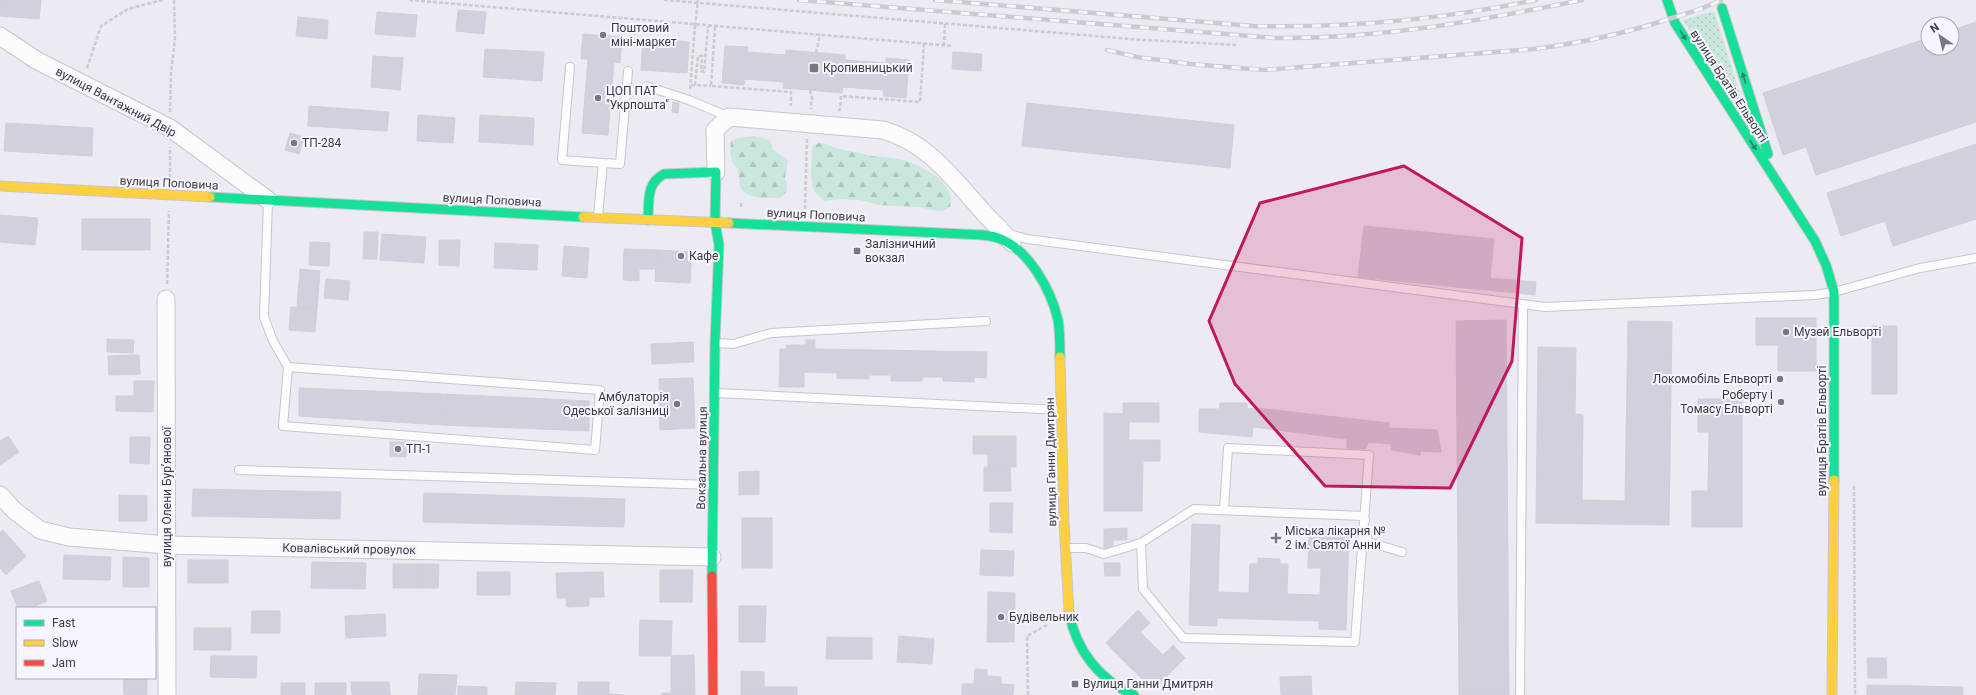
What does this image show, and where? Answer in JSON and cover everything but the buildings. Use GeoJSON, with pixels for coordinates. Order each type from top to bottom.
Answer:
{"type":"FeatureCollection","features":[{"type":"Feature","properties":{"kind":"street","name":"вулиця Братів Ельворті"},"geometry":{"type":"LineString","coordinates":[[1666,0],[1684,37],[1824,258],[1831,276],[1834,292],[1835,398],[1832,695]]}},
{"type":"Feature","properties":{"kind":"street","name":"вулиця Братів Ельворті"},"geometry":{"type":"LineString","coordinates":[[1722,8],[1777,182]]}},
{"type":"Feature","properties":{"kind":"street","name":"вулиця Вантажний Двір"},"geometry":{"type":"LineString","coordinates":[[0,36],[36,60],[170,128],[268,200]]}},
{"type":"Feature","properties":{"kind":"street"},"geometry":{"type":"LineString","coordinates":[[648,220],[650,188],[652,181],[657,176],[664,174],[716,172],[715,130],[729,118],[883,130],[895,134],[919,146],[938,161],[986,216],[1004,233],[1018,252]]}},
{"type":"Feature","properties":{"kind":"street","name":"Вокзальна вулиця"},"geometry":{"type":"LineString","coordinates":[[713,695],[712,557],[716,393],[715,343],[719,245],[715,222],[716,172]]}},
{"type":"Feature","properties":{"kind":"street","name":"вулиця Поповича"},"geometry":{"type":"LineString","coordinates":[[0,186],[648,220],[983,235]]}},
{"type":"Feature","properties":{"kind":"street","name":"вулиця Ганни Дмитрян"},"geometry":{"type":"LineString","coordinates":[[983,235],[998,238],[1018,252],[1037,272],[1044,283],[1058,322],[1062,410],[1064,548],[1070,617],[1080,647],[1094,668],[1107,681],[1123,692],[1134,695]]}},
{"type":"Feature","properties":{"kind":"street","name":"вулиця Олени Бурʼянової"},"geometry":{"type":"LineString","coordinates":[[166,299],[168,695]]}},
{"type":"Feature","properties":{"kind":"street","name":"Ковалівський провулок"},"geometry":{"type":"LineString","coordinates":[[0,495],[15,511],[40,530],[69,537],[167,545],[712,557]]}},
{"type":"Feature","properties":{"kind":"lane"},"geometry":{"type":"LineString","coordinates":[[570,67],[562,160],[603,163],[620,164],[628,71]]}},
{"type":"Feature","properties":{"kind":"lane"},"geometry":{"type":"LineString","coordinates":[[646,86],[690,100],[729,118]]}},
{"type":"Feature","properties":{"kind":"lane"},"geometry":{"type":"LineString","coordinates":[[598,217],[603,163]]}},
{"type":"Feature","properties":{"kind":"lane"},"geometry":{"type":"LineString","coordinates":[[268,200],[264,317],[273,341],[288,367],[283,426],[595,450],[600,390],[288,367]]}},
{"type":"Feature","properties":{"kind":"lane"},"geometry":{"type":"LineString","coordinates":[[1004,233],[1032,240],[1523,304],[1553,306],[1815,295],[1834,292],[1920,268],[1976,258]]}},
{"type":"Feature","properties":{"kind":"lane"},"geometry":{"type":"LineString","coordinates":[[1520,695],[1523,304]]}},
{"type":"Feature","properties":{"kind":"lane"},"geometry":{"type":"LineString","coordinates":[[715,343],[733,344],[770,333],[986,321]]}},
{"type":"Feature","properties":{"kind":"lane"},"geometry":{"type":"LineString","coordinates":[[716,393],[1062,410]]}},
{"type":"Feature","properties":{"kind":"lane"},"geometry":{"type":"LineString","coordinates":[[1141,543],[1143,589],[1184,638],[1355,642],[1369,455],[1228,448],[1224,510]]}},
{"type":"Feature","properties":{"kind":"lane"},"geometry":{"type":"LineString","coordinates":[[239,470],[714,485]]}},
{"type":"Feature","properties":{"kind":"lane"},"geometry":{"type":"LineString","coordinates":[[1064,548],[1086,548],[1104,554],[1141,543],[1194,509],[1364,516]]}},
{"type":"Feature","properties":{"kind":"lane"},"geometry":{"type":"LineString","coordinates":[[1364,516],[1368,542],[1402,552]]}},
{"type":"Feature","properties":{"kind":"path"},"geometry":{"type":"LineString","coordinates":[[88,87],[86,71],[101,26],[128,9],[164,0]]}},
{"type":"Feature","properties":{"kind":"path"},"geometry":{"type":"LineString","coordinates":[[171,72],[175,40],[174,0]]}},
{"type":"Feature","properties":{"kind":"path"},"geometry":{"type":"LineString","coordinates":[[409,0],[953,46]]}},
{"type":"Feature","properties":{"kind":"path"},"geometry":{"type":"LineString","coordinates":[[664,0],[1142,40],[1238,45]]}},
{"type":"Feature","properties":{"kind":"path"},"geometry":{"type":"LineString","coordinates":[[690,100],[698,0]]}},
{"type":"Feature","properties":{"kind":"path"},"geometry":{"type":"LineString","coordinates":[[944,46],[945,24]]}},
{"type":"Feature","properties":{"kind":"path"},"geometry":{"type":"LineString","coordinates":[[696,85],[698,56],[702,56],[701,71],[704,72],[708,26]]}},
{"type":"Feature","properties":{"kind":"path"},"geometry":{"type":"LineString","coordinates":[[711,86],[715,26]]}},
{"type":"Feature","properties":{"kind":"path"},"geometry":{"type":"LineString","coordinates":[[816,53],[820,35]]}},
{"type":"Feature","properties":{"kind":"path"},"geometry":{"type":"LineString","coordinates":[[833,109],[840,110],[841,96],[920,102],[924,44]]}},
{"type":"Feature","properties":{"kind":"path"},"geometry":{"type":"LineString","coordinates":[[691,85],[790,92],[789,106],[797,106]]}},
{"type":"Feature","properties":{"kind":"path"},"geometry":{"type":"LineString","coordinates":[[810,90],[812,97],[811,107]]}},
{"type":"Feature","properties":{"kind":"path"},"geometry":{"type":"LineString","coordinates":[[804,107],[818,108]]}},
{"type":"Feature","properties":{"kind":"path"},"geometry":{"type":"LineString","coordinates":[[805,209],[806,165]]}},
{"type":"Feature","properties":{"kind":"path"},"geometry":{"type":"LineString","coordinates":[[166,299],[169,195]]}},
{"type":"Feature","properties":{"kind":"path"},"geometry":{"type":"LineString","coordinates":[[1028,695],[1027,636],[1047,625]]}},
{"type":"Feature","properties":{"kind":"highlighted area"},"geometry":{"type":"Polygon","coordinates":[[[1404,166],[1522,238],[1512,361],[1450,488],[1325,486],[1235,384],[1209,321],[1260,203],[1404,166]]]}},
{"type":"Feature","properties":{"kind":"green space"},"geometry":{"type":"Polygon","coordinates":[[[1714,11],[1745,110],[1740,112],[1683,20],[1714,11]]]}},
{"type":"Feature","properties":{"kind":"green space"},"geometry":{"type":"Polygon","coordinates":[[[754,136],[770,140],[773,150],[787,159],[788,162],[785,177],[787,186],[786,193],[781,197],[755,197],[746,193],[741,188],[738,169],[733,163],[731,156],[731,141],[738,138],[754,136]]]}},
{"type":"Feature","properties":{"kind":"green space"},"geometry":{"type":"Polygon","coordinates":[[[819,143],[872,156],[899,159],[919,166],[943,183],[951,199],[950,207],[943,211],[920,207],[879,205],[859,200],[839,199],[825,201],[819,196],[812,185],[811,168],[813,145],[819,143]]]}},
{"type":"Feature","properties":{"kind":"railway"},"geometry":{"type":"LineString","coordinates":[[799,0],[1274,38],[1314,38],[1391,32],[1467,22],[1582,0]]}},
{"type":"Feature","properties":{"kind":"railway"},"geometry":{"type":"LineString","coordinates":[[935,0],[1253,26],[1325,26],[1430,18],[1536,0]]}},
{"type":"Feature","properties":{"kind":"railway"},"geometry":{"type":"LineString","coordinates":[[1107,50],[1137,57],[1190,64],[1264,70],[1534,49],[1586,41],[1621,33],[1691,12],[1721,0]]}},
{"type":"Feature","properties":{"kind":"traffic: fast"},"geometry":{"type":"LineString","coordinates":[[1667,0],[1675,23],[1815,241],[1826,265],[1834,292],[1834,480]]}},
{"type":"Feature","properties":{"kind":"traffic: fast"},"geometry":{"type":"LineString","coordinates":[[1722,8],[1768,154]]}},
{"type":"Feature","properties":{"kind":"traffic: fast"},"geometry":{"type":"LineString","coordinates":[[648,220],[651,188],[658,178],[664,174],[716,172],[715,222],[719,245],[715,343],[712,576]]}},
{"type":"Feature","properties":{"kind":"traffic: fast"},"geometry":{"type":"LineString","coordinates":[[210,197],[583,217]]}},
{"type":"Feature","properties":{"kind":"traffic: fast"},"geometry":{"type":"LineString","coordinates":[[729,223],[983,235],[998,238],[1009,243],[1019,251],[1029,261],[1044,284],[1055,308],[1058,320],[1060,334],[1060,357]]}},
{"type":"Feature","properties":{"kind":"traffic: fast"},"geometry":{"type":"LineString","coordinates":[[1069,612],[1077,639],[1091,662],[1110,681],[1121,689],[1134,695]]}},
{"type":"Feature","properties":{"kind":"traffic: slow"},"geometry":{"type":"LineString","coordinates":[[0,186],[210,197]]}},
{"type":"Feature","properties":{"kind":"traffic: slow"},"geometry":{"type":"LineString","coordinates":[[583,217],[729,223]]}},
{"type":"Feature","properties":{"kind":"traffic: slow"},"geometry":{"type":"LineString","coordinates":[[1060,357],[1064,522],[1069,612]]}},
{"type":"Feature","properties":{"kind":"traffic: slow"},"geometry":{"type":"LineString","coordinates":[[1832,695],[1834,480]]}},
{"type":"Feature","properties":{"kind":"traffic: jam"},"geometry":{"type":"LineString","coordinates":[[712,576],[713,695]]}},
{"type":"Feature","properties":{"kind":"place","name":"Поштовий міні-маркет"},"geometry":{"type":"Point","coordinates":[603,35]}},
{"type":"Feature","properties":{"kind":"place","name":"Кропивницький"},"geometry":{"type":"Point","coordinates":[814,68]}},
{"type":"Feature","properties":{"kind":"place","name":"ЦОП ПАТ \"Укрпошта\""},"geometry":{"type":"Point","coordinates":[598,98]}},
{"type":"Feature","properties":{"kind":"place","name":"ТП-284"},"geometry":{"type":"Point","coordinates":[294,143]}},
{"type":"Feature","properties":{"kind":"place","name":"Залізничний вокзал"},"geometry":{"type":"Point","coordinates":[857,251]}},
{"type":"Feature","properties":{"kind":"place","name":"Кафе"},"geometry":{"type":"Point","coordinates":[681,256]}},
{"type":"Feature","properties":{"kind":"place","name":"Музей Ельворті"},"geometry":{"type":"Point","coordinates":[1786,332]}},
{"type":"Feature","properties":{"kind":"place","name":"Локомобіль Ельворті"},"geometry":{"type":"Point","coordinates":[1780,379]}},
{"type":"Feature","properties":{"kind":"place","name":"Роберту і Томасу Ельворті"},"geometry":{"type":"Point","coordinates":[1781,402]}},
{"type":"Feature","properties":{"kind":"place","name":"Амбулаторія Одеської залізниці"},"geometry":{"type":"Point","coordinates":[677,404]}},
{"type":"Feature","properties":{"kind":"place","name":"ТП-1"},"geometry":{"type":"Point","coordinates":[398,449]}},
{"type":"Feature","properties":{"kind":"place","name":"Міська лікарня № 2 ім. Святої Анни"},"geometry":{"type":"Point","coordinates":[1276,538]}},
{"type":"Feature","properties":{"kind":"place","name":"Будівельник"},"geometry":{"type":"Point","coordinates":[1001,617]}},
{"type":"Feature","properties":{"kind":"place","name":"Вулиця Ганни Дмитрян"},"geometry":{"type":"Point","coordinates":[1075,684]}}]}
